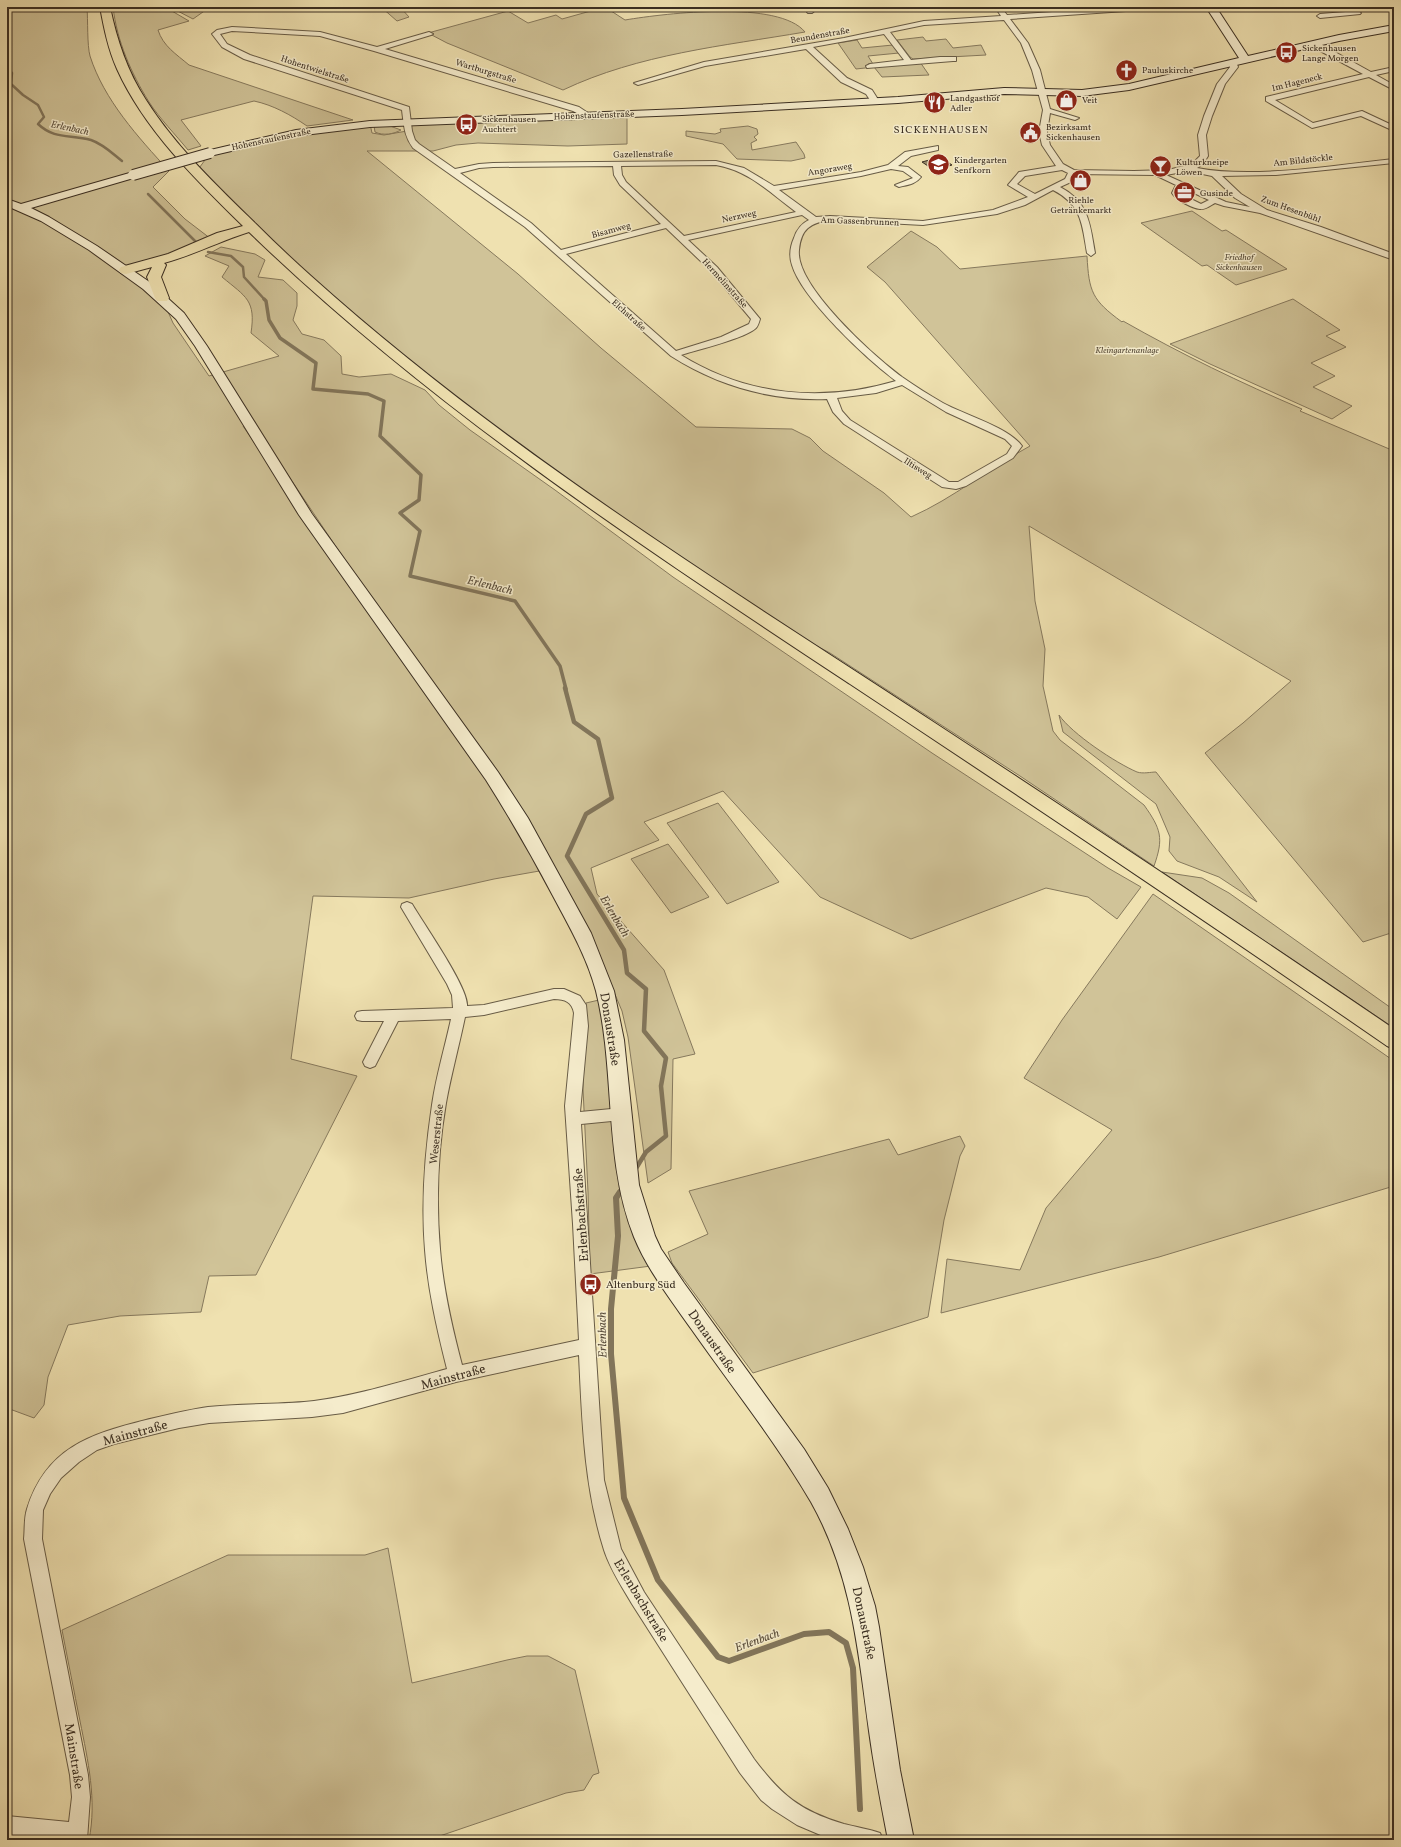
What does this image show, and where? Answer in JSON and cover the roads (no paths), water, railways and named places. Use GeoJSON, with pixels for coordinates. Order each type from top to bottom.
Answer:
{"type":"FeatureCollection","features":[{"type":"Feature","properties":{"kind":"main road"},"geometry":{"type":"LineString","coordinates":[[105,7],[115,52],[121,68],[138,98],[164,134],[255,230],[320,291],[394,354],[476,419],[541,467],[737,602],[1118,853],[1394,1040]]}},
{"type":"Feature","properties":{"kind":"main road"},"geometry":{"type":"LineString","coordinates":[[223,239],[231,223],[229,210],[225,200]]}},
{"type":"Feature","properties":{"kind":"main road"},"geometry":{"type":"LineString","coordinates":[[130,273],[223,239],[255,230]]}},
{"type":"Feature","properties":{"kind":"main road"},"geometry":{"type":"LineString","coordinates":[[130,273],[159,265],[173,257]]}},
{"type":"Feature","properties":{"kind":"main road"},"geometry":{"type":"LineString","coordinates":[[159,265],[154,277],[162,298]]}},
{"type":"Feature","properties":{"kind":"street"},"geometry":{"type":"LineString","coordinates":[[810,12],[816,7]]}},
{"type":"Feature","properties":{"kind":"street"},"geometry":{"type":"LineString","coordinates":[[998,7],[1007,17],[1030,56],[1047,110],[1043,132],[1044,139],[1062,168]]}},
{"type":"Feature","properties":{"kind":"street","name":"Beundenstraße"},"geometry":{"type":"LineString","coordinates":[[638,83],[704,64],[808,47],[924,23],[1155,7]]}},
{"type":"Feature","properties":{"kind":"street"},"geometry":{"type":"LineString","coordinates":[[1211,7],[1235,41],[1245,60]]}},
{"type":"Feature","properties":{"kind":"street"},"geometry":{"type":"LineString","coordinates":[[1320,16],[1360,15],[1352,7]]}},
{"type":"Feature","properties":{"kind":"street","name":"Hohenstaufenstraße"},"geometry":{"type":"LineString","coordinates":[[27,211],[82,190],[210,153],[267,138],[311,130],[370,124],[682,112],[875,101],[1004,91],[1082,93],[1112,90],[1314,44],[1394,28]]}},
{"type":"Feature","properties":{"kind":"street","name":"Wartburgstraße"},"geometry":{"type":"LineString","coordinates":[[219,31],[232,29],[309,33],[334,37],[576,109],[587,116]]}},
{"type":"Feature","properties":{"kind":"street","name":"Hohentwielstraße"},"geometry":{"type":"LineString","coordinates":[[219,31],[216,34],[216,37],[236,52],[326,84],[402,107],[407,113],[406,123]]}},
{"type":"Feature","properties":{"kind":"street"},"geometry":{"type":"LineString","coordinates":[[886,31],[909,62]]}},
{"type":"Feature","properties":{"kind":"street"},"geometry":{"type":"LineString","coordinates":[[377,49],[429,34]]}},
{"type":"Feature","properties":{"kind":"street"},"geometry":{"type":"LineString","coordinates":[[1314,44],[1394,88]]}},
{"type":"Feature","properties":{"kind":"street"},"geometry":{"type":"LineString","coordinates":[[808,47],[844,80],[869,92],[875,101]]}},
{"type":"Feature","properties":{"kind":"street"},"geometry":{"type":"LineString","coordinates":[[870,66],[953,59]]}},
{"type":"Feature","properties":{"kind":"street"},"geometry":{"type":"LineString","coordinates":[[1035,196],[1012,185],[1022,174],[1062,168],[1072,172],[1154,172],[1191,168],[1198,165],[1204,156],[1202,135],[1208,116],[1221,84],[1234,67],[1233,63]]}},
{"type":"Feature","properties":{"kind":"street"},"geometry":{"type":"LineString","coordinates":[[1370,74],[1394,69]]}},
{"type":"Feature","properties":{"kind":"street","name":"Im Hageneck"},"geometry":{"type":"LineString","coordinates":[[1370,74],[1269,99],[1312,126],[1362,113],[1394,129]]}},
{"type":"Feature","properties":{"kind":"street"},"geometry":{"type":"LineString","coordinates":[[1047,110],[1074,118]]}},
{"type":"Feature","properties":{"kind":"street","name":"Elchstraße"},"geometry":{"type":"LineString","coordinates":[[406,123],[411,140],[416,146],[528,225],[674,354],[705,373],[739,386],[777,394],[831,396],[865,392],[903,382]]}},
{"type":"Feature","properties":{"kind":"street","name":"Angoraweg"},"geometry":{"type":"LineString","coordinates":[[891,167],[908,154],[935,148]]}},
{"type":"Feature","properties":{"kind":"street","name":"Am Bildstöckle"},"geometry":{"type":"LineString","coordinates":[[1215,174],[1276,174],[1394,161]]}},
{"type":"Feature","properties":{"kind":"street","name":"Gazellenstraße"},"geometry":{"type":"LineString","coordinates":[[454,172],[494,164],[708,162],[725,164],[749,173],[802,213],[815,220]]}},
{"type":"Feature","properties":{"kind":"street","name":"Hermelinstraße"},"geometry":{"type":"LineString","coordinates":[[617,164],[618,175],[623,183],[714,269],[754,315],[756,322],[753,326],[741,332],[674,354]]}},
{"type":"Feature","properties":{"kind":"street","name":"Angoraweg"},"geometry":{"type":"LineString","coordinates":[[771,190],[861,174],[891,167],[905,169],[917,177],[915,180],[899,185]]}},
{"type":"Feature","properties":{"kind":"street"},"geometry":{"type":"LineString","coordinates":[[1191,168],[1215,174]]}},
{"type":"Feature","properties":{"kind":"street","name":"Am Gassenbrunnen"},"geometry":{"type":"LineString","coordinates":[[1017,446],[1008,437],[947,409],[903,382],[882,366],[822,305],[800,274],[794,258],[795,247],[804,226],[815,220],[830,218],[906,223],[930,222],[1005,210],[1068,180],[1072,172]]}},
{"type":"Feature","properties":{"kind":"street"},"geometry":{"type":"LineString","coordinates":[[1154,172],[1180,185],[1230,206],[1264,212]]}},
{"type":"Feature","properties":{"kind":"street","name":"Zum Hesenbühl"},"geometry":{"type":"LineString","coordinates":[[1215,174],[1238,196],[1264,212],[1394,257]]}},
{"type":"Feature","properties":{"kind":"street"},"geometry":{"type":"LineString","coordinates":[[1180,185],[1176,193],[1178,196],[1201,207],[1215,200]]}},
{"type":"Feature","properties":{"kind":"street"},"geometry":{"type":"LineString","coordinates":[[1053,187],[1068,196],[1082,209],[1086,222],[1091,253]]}},
{"type":"Feature","properties":{"kind":"street","name":"Donaustraße"},"geometry":{"type":"LineString","coordinates":[[7,202],[75,237],[130,273],[162,298],[180,316],[194,335],[306,515],[496,781],[532,839],[582,933],[600,976],[611,1021],[629,1185],[640,1225],[654,1256],[676,1290],[808,1476],[840,1537],[857,1585],[867,1627],[888,1770],[901,1840]]}},
{"type":"Feature","properties":{"kind":"street","name":"Nerzweg"},"geometry":{"type":"LineString","coordinates":[[681,239],[802,213]]}},
{"type":"Feature","properties":{"kind":"street","name":"Bisamweg"},"geometry":{"type":"LineString","coordinates":[[559,253],[667,225]]}},
{"type":"Feature","properties":{"kind":"street","name":"Iltisweg"},"geometry":{"type":"LineString","coordinates":[[831,396],[838,412],[847,422],[946,485],[956,486],[967,482],[1010,456],[1017,446]]}},
{"type":"Feature","properties":{"kind":"street","name":"Weserstraße"},"geometry":{"type":"LineString","coordinates":[[408,907],[459,995],[461,1004],[439,1104],[433,1161],[431,1207],[432,1248],[437,1290],[456,1374]]}},
{"type":"Feature","properties":{"kind":"street","name":"Erlenbachstraße"},"geometry":{"type":"LineString","coordinates":[[362,1016],[393,1016],[460,1012],[499,1007],[554,994],[564,994],[575,1000],[579,1005],[581,1026],[573,1091],[572,1119],[581,1224],[586,1346],[596,1480],[606,1529],[613,1551],[625,1576],[747,1766],[766,1791],[780,1804],[799,1817],[832,1830],[873,1840]]}},
{"type":"Feature","properties":{"kind":"street"},"geometry":{"type":"LineString","coordinates":[[370,1062],[393,1016]]}},
{"type":"Feature","properties":{"kind":"street"},"geometry":{"type":"LineString","coordinates":[[572,1119],[622,1114]]}},
{"type":"Feature","properties":{"kind":"street","name":"Mainstraße"},"geometry":{"type":"LineString","coordinates":[[78,1836],[81,1797],[79,1775],[33,1539],[35,1510],[44,1488],[56,1472],[73,1456],[92,1444],[145,1428],[209,1415],[312,1410],[343,1405],[456,1374],[586,1346]]}},
{"type":"Feature","properties":{"kind":"street"},"geometry":{"type":"LineString","coordinates":[[7,1826],[78,1836]]}},
{"type":"Feature","properties":{"kind":"waterway","name":"Erlenbach"},"geometry":{"type":"LineString","coordinates":[[7,67],[12,73],[11,84],[23,95],[38,105],[44,117],[38,124],[44,129],[57,135],[91,140],[100,144],[122,161]]}},
{"type":"Feature","properties":{"kind":"waterway","name":"Erlenbach"},"geometry":{"type":"LineString","coordinates":[[148,194],[196,242]]}},
{"type":"Feature","properties":{"kind":"waterway","name":"Erlenbach"},"geometry":{"type":"LineString","coordinates":[[208,252],[231,256],[243,267],[244,277],[265,300]]}},
{"type":"Feature","properties":{"kind":"waterway","name":"Erlenbach"},"geometry":{"type":"LineString","coordinates":[[265,300],[269,320],[280,338],[316,363],[313,389],[368,394],[384,401],[380,436],[421,475],[419,500],[400,513],[420,531],[410,576],[515,601],[560,666],[566,689]]}},
{"type":"Feature","properties":{"kind":"waterway","name":"Erlenbach"},"geometry":{"type":"LineString","coordinates":[[565,688],[574,722],[598,739],[612,798],[586,814],[567,856],[624,950],[627,973],[646,989],[644,1031],[666,1058],[661,1086],[666,1136],[646,1152],[635,1170]]}},
{"type":"Feature","properties":{"kind":"waterway","name":"Erlenbach"},"geometry":{"type":"LineString","coordinates":[[619,1193],[624,1186]]}},
{"type":"Feature","properties":{"kind":"waterway","name":"Erlenbach"},"geometry":{"type":"LineString","coordinates":[[620,1192],[616,1198],[618,1236],[611,1309],[611,1354],[624,1498],[658,1580],[718,1657],[729,1661],[804,1634],[829,1632],[846,1643],[853,1668],[860,1809]]}},
{"type":"Feature","properties":{"kind":"place","name":"Sickenhausen Lange Morgen"},"geometry":{"type":"Point","coordinates":[1287,53]}},
{"type":"Feature","properties":{"kind":"place","name":"Pauluskirche"},"geometry":{"type":"Point","coordinates":[1127,70]}},
{"type":"Feature","properties":{"kind":"place","name":"Veit"},"geometry":{"type":"Point","coordinates":[1067,100]}},
{"type":"Feature","properties":{"kind":"place","name":"Landgasthof Adler"},"geometry":{"type":"Point","coordinates":[934,103]}},
{"type":"Feature","properties":{"kind":"place","name":"Sickenhausen Auchtert"},"geometry":{"type":"Point","coordinates":[467,124]}},
{"type":"Feature","properties":{"kind":"place","name":"Bezirksamt Sickenhausen"},"geometry":{"type":"Point","coordinates":[1030,132]}},
{"type":"Feature","properties":{"kind":"place","name":"Kindergarten Senfkorn"},"geometry":{"type":"Point","coordinates":[939,165]}},
{"type":"Feature","properties":{"kind":"place","name":"Kulturkneipe Löwen"},"geometry":{"type":"Point","coordinates":[1160,167]}},
{"type":"Feature","properties":{"kind":"place","name":"Riehle Getränkemarkt"},"geometry":{"type":"Point","coordinates":[1081,181]}},
{"type":"Feature","properties":{"kind":"place","name":"Gusinde"},"geometry":{"type":"Point","coordinates":[1185,193]}},
{"type":"Feature","properties":{"kind":"place","name":"Altenburg Süd"},"geometry":{"type":"Point","coordinates":[591,1284]}},
{"type":"Feature","properties":{"kind":"district","name":"SICKENHAUSEN"},"geometry":{"type":"Point","coordinates":[941,129]}},
{"type":"Feature","properties":{"kind":"park label","name":"Friedhof Sickenhausen"},"geometry":{"type":"Point","coordinates":[1239,262]}},
{"type":"Feature","properties":{"kind":"park label","name":"Kleingartenanlage"},"geometry":{"type":"Point","coordinates":[1127,350]}}]}
